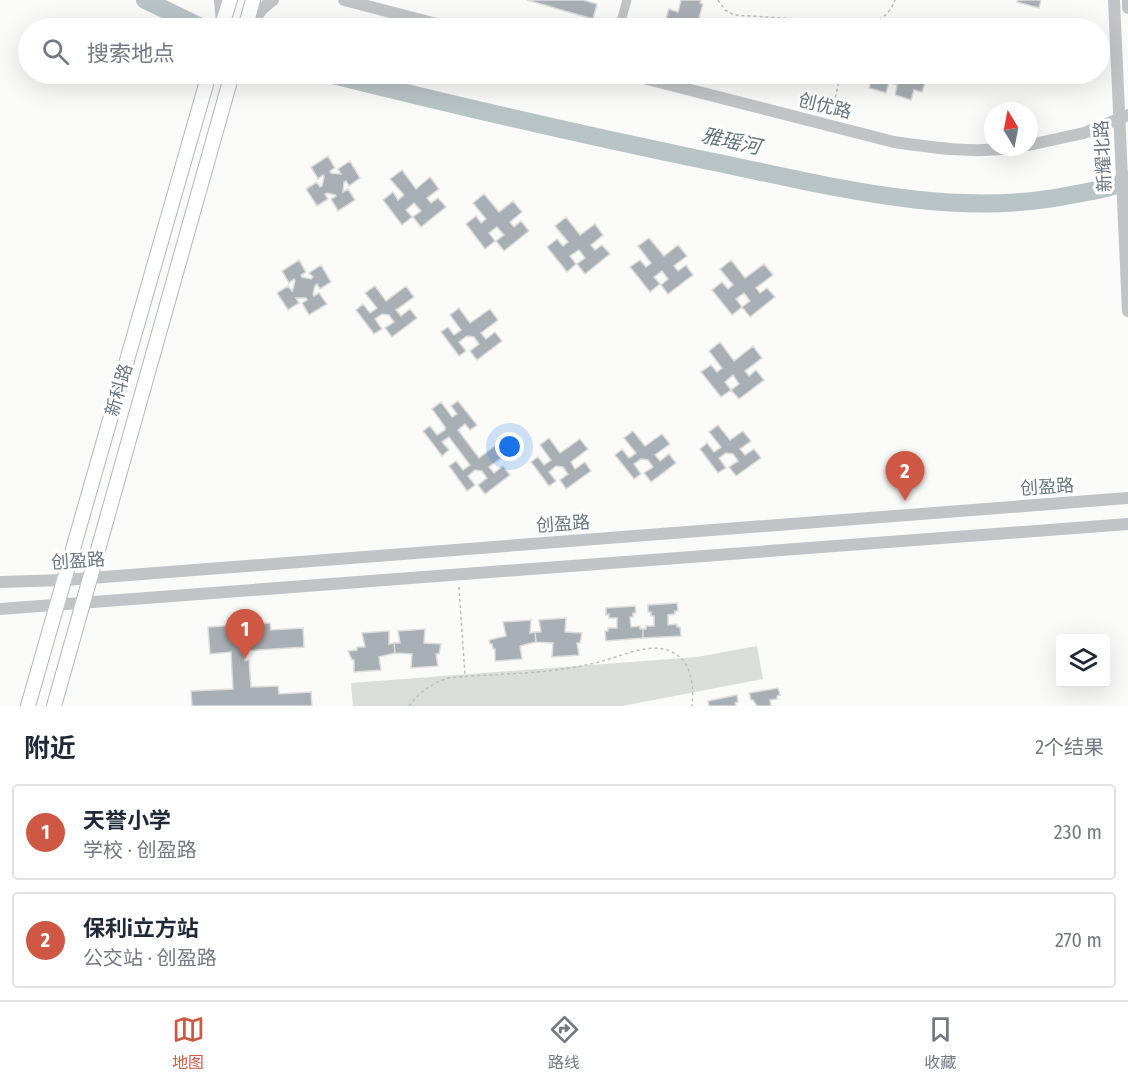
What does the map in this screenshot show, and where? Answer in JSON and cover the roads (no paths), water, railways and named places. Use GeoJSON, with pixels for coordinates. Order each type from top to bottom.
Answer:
{"type":"FeatureCollection","features":[{"type":"Feature","properties":{"kind":"main road"},"geometry":{"type":"LineString","coordinates":[[225,18],[230,0]]}},
{"type":"Feature","properties":{"kind":"main road"},"geometry":{"type":"LineString","coordinates":[[249,18],[253,1]]}},
{"type":"Feature","properties":{"kind":"main road","name":"新科路"},"geometry":{"type":"LineString","coordinates":[[28,706],[206,84]]}},
{"type":"Feature","properties":{"kind":"main road","name":"新科路"},"geometry":{"type":"LineString","coordinates":[[54,706],[229,84]]}},
{"type":"Feature","properties":{"kind":"street"},"geometry":{"type":"LineString","coordinates":[[220,0],[221,18]]}},
{"type":"Feature","properties":{"kind":"street"},"geometry":{"type":"LineString","coordinates":[[255,18],[273,0]]}},
{"type":"Feature","properties":{"kind":"street"},"geometry":{"type":"LineString","coordinates":[[344,0],[413,18]]}},
{"type":"Feature","properties":{"kind":"street"},"geometry":{"type":"LineString","coordinates":[[622,18],[627,0]]}},
{"type":"Feature","properties":{"kind":"street","name":"新耀北路"},"geometry":{"type":"LineString","coordinates":[[1114,0],[1124,117],[1121,142],[1128,311]]}},
{"type":"Feature","properties":{"kind":"street"},"geometry":{"type":"LineString","coordinates":[[1128,0],[1128,8]]}},
{"type":"Feature","properties":{"kind":"street","name":"创优路"},"geometry":{"type":"LineString","coordinates":[[667,84],[894,142],[932,148],[984,149]]}},
{"type":"Feature","properties":{"kind":"street"},"geometry":{"type":"LineString","coordinates":[[1038,143],[1084,133],[1124,117]]}},
{"type":"Feature","properties":{"kind":"street","name":"创盈路"},"geometry":{"type":"LineString","coordinates":[[0,582],[65,580],[1128,498]]}},
{"type":"Feature","properties":{"kind":"street"},"geometry":{"type":"LineString","coordinates":[[0,609],[1128,524]]}},
{"type":"Feature","properties":{"kind":"waterway","name":"雅瑶河"},"geometry":{"type":"LineString","coordinates":[[145,0],[182,18]]}},
{"type":"Feature","properties":{"kind":"waterway","name":"雅瑶河"},"geometry":{"type":"LineString","coordinates":[[370,84],[610,140],[887,196],[933,201],[1025,202],[1100,189],[1128,180]]}},
{"type":"Feature","properties":{"kind":"place","name":"保利i立方站"},"geometry":{"type":"Point","coordinates":[905,501]}},
{"type":"Feature","properties":{"kind":"place","name":"天誉小学"},"geometry":{"type":"Point","coordinates":[245,659]}}]}
